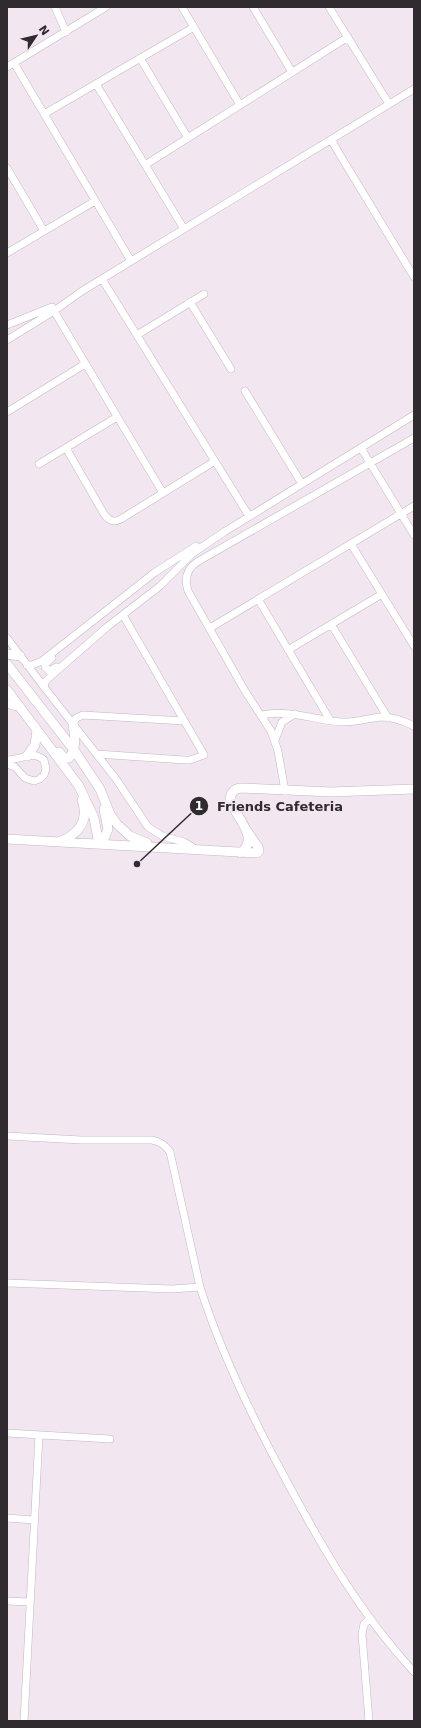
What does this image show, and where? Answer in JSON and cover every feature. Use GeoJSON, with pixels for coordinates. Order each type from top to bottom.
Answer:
{"type":"FeatureCollection","features":[{"type":"Feature","properties":{"kind":"main road"},"geometry":{"type":"LineString","coordinates":[[7,654],[20,656]]}},
{"type":"Feature","properties":{"kind":"main road"},"geometry":{"type":"LineString","coordinates":[[7,664],[74,750],[100,790],[113,819],[121,829],[135,839],[156,847]]}},
{"type":"Feature","properties":{"kind":"main road"},"geometry":{"type":"LineString","coordinates":[[7,690],[74,779],[88,802],[101,844]]}},
{"type":"Feature","properties":{"kind":"main road"},"geometry":{"type":"LineString","coordinates":[[42,738],[52,743],[64,758],[69,758],[74,750],[73,725]]}},
{"type":"Feature","properties":{"kind":"main road"},"geometry":{"type":"LineString","coordinates":[[27,756],[35,745],[37,730]]}},
{"type":"Feature","properties":{"kind":"main road"},"geometry":{"type":"LineString","coordinates":[[58,759],[84,804],[85,814],[84,822],[79,829],[69,837],[60,841]]}},
{"type":"Feature","properties":{"kind":"main road"},"geometry":{"type":"LineString","coordinates":[[91,777],[101,799],[107,823],[107,834],[101,844]]}},
{"type":"Feature","properties":{"kind":"main road"},"geometry":{"type":"LineString","coordinates":[[240,853],[248,844],[248,835],[230,801],[234,790],[242,788],[332,792],[414,789]]}},
{"type":"Feature","properties":{"kind":"main road"},"geometry":{"type":"LineString","coordinates":[[7,839],[60,841],[254,854],[259,850],[252,836],[245,828]]}},
{"type":"Feature","properties":{"kind":"street"},"geometry":{"type":"LineString","coordinates":[[56,7],[66,32]]}},
{"type":"Feature","properties":{"kind":"street"},"geometry":{"type":"LineString","coordinates":[[7,67],[106,7]]}},
{"type":"Feature","properties":{"kind":"street"},"geometry":{"type":"LineString","coordinates":[[182,7],[240,105]]}},
{"type":"Feature","properties":{"kind":"street"},"geometry":{"type":"LineString","coordinates":[[253,7],[292,72]]}},
{"type":"Feature","properties":{"kind":"street"},"geometry":{"type":"LineString","coordinates":[[329,7],[389,104]]}},
{"type":"Feature","properties":{"kind":"street"},"geometry":{"type":"LineString","coordinates":[[44,114],[194,27]]}},
{"type":"Feature","properties":{"kind":"street"},"geometry":{"type":"LineString","coordinates":[[145,165],[348,37]]}},
{"type":"Feature","properties":{"kind":"street"},"geometry":{"type":"LineString","coordinates":[[140,58],[188,138]]}},
{"type":"Feature","properties":{"kind":"street"},"geometry":{"type":"LineString","coordinates":[[14,63],[131,262]]}},
{"type":"Feature","properties":{"kind":"street"},"geometry":{"type":"LineString","coordinates":[[96,84],[184,229]]}},
{"type":"Feature","properties":{"kind":"street"},"geometry":{"type":"LineString","coordinates":[[7,325],[46,310],[82,291],[414,89]]}},
{"type":"Feature","properties":{"kind":"street"},"geometry":{"type":"LineString","coordinates":[[330,140],[414,277]]}},
{"type":"Feature","properties":{"kind":"street"},"geometry":{"type":"LineString","coordinates":[[7,168],[44,231]]}},
{"type":"Feature","properties":{"kind":"street"},"geometry":{"type":"LineString","coordinates":[[7,254],[95,201]]}},
{"type":"Feature","properties":{"kind":"street"},"geometry":{"type":"LineString","coordinates":[[102,279],[249,516]]}},
{"type":"Feature","properties":{"kind":"street"},"geometry":{"type":"LineString","coordinates":[[7,340],[54,311],[82,291]]}},
{"type":"Feature","properties":{"kind":"street"},"geometry":{"type":"LineString","coordinates":[[137,335],[204,294]]}},
{"type":"Feature","properties":{"kind":"street"},"geometry":{"type":"LineString","coordinates":[[190,302],[231,369]]}},
{"type":"Feature","properties":{"kind":"street"},"geometry":{"type":"LineString","coordinates":[[54,311],[163,493]]}},
{"type":"Feature","properties":{"kind":"street"},"geometry":{"type":"LineString","coordinates":[[7,412],[85,364]]}},
{"type":"Feature","properties":{"kind":"street"},"geometry":{"type":"LineString","coordinates":[[245,391],[302,484]]}},
{"type":"Feature","properties":{"kind":"street"},"geometry":{"type":"LineString","coordinates":[[44,688],[49,677],[160,586],[193,553],[249,516],[414,416]]}},
{"type":"Feature","properties":{"kind":"street"},"geometry":{"type":"LineString","coordinates":[[39,464],[117,417]]}},
{"type":"Feature","properties":{"kind":"street"},"geometry":{"type":"LineString","coordinates":[[285,791],[275,740],[262,715],[248,696],[187,587],[187,574],[193,564],[414,438]]}},
{"type":"Feature","properties":{"kind":"street"},"geometry":{"type":"LineString","coordinates":[[66,448],[104,514],[110,520],[119,520],[215,461]]}},
{"type":"Feature","properties":{"kind":"street"},"geometry":{"type":"LineString","coordinates":[[361,448],[414,535]]}},
{"type":"Feature","properties":{"kind":"street"},"geometry":{"type":"LineString","coordinates":[[210,628],[414,506]]}},
{"type":"Feature","properties":{"kind":"street"},"geometry":{"type":"LineString","coordinates":[[27,665],[32,665],[42,661],[154,574],[197,546],[224,532]]}},
{"type":"Feature","properties":{"kind":"street"},"geometry":{"type":"LineString","coordinates":[[351,544],[414,646]]}},
{"type":"Feature","properties":{"kind":"street"},"geometry":{"type":"LineString","coordinates":[[288,650],[382,594]]}},
{"type":"Feature","properties":{"kind":"street"},"geometry":{"type":"LineString","coordinates":[[258,599],[330,720]]}},
{"type":"Feature","properties":{"kind":"street"},"geometry":{"type":"LineString","coordinates":[[97,754],[184,760],[204,756],[123,615]]}},
{"type":"Feature","properties":{"kind":"street"},"geometry":{"type":"LineString","coordinates":[[331,624],[388,718]]}},
{"type":"Feature","properties":{"kind":"street"},"geometry":{"type":"LineString","coordinates":[[7,638],[44,688],[97,754],[148,827],[162,836],[184,842],[197,850]]}},
{"type":"Feature","properties":{"kind":"street"},"geometry":{"type":"LineString","coordinates":[[70,640],[64,648],[45,664],[46,669],[49,671],[52,670],[70,656],[80,651]]}},
{"type":"Feature","properties":{"kind":"street"},"geometry":{"type":"LineString","coordinates":[[7,703],[12,706],[20,707]]}},
{"type":"Feature","properties":{"kind":"street"},"geometry":{"type":"LineString","coordinates":[[262,715],[281,712],[347,722],[388,718],[414,726]]}},
{"type":"Feature","properties":{"kind":"street"},"geometry":{"type":"LineString","coordinates":[[275,740],[282,722],[295,714]]}},
{"type":"Feature","properties":{"kind":"street"},"geometry":{"type":"LineString","coordinates":[[73,725],[76,718],[83,715],[184,721]]}},
{"type":"Feature","properties":{"kind":"street"},"geometry":{"type":"LineString","coordinates":[[7,760],[19,760],[33,755],[39,756],[45,763],[45,772],[40,779],[34,781],[28,780],[15,767],[7,764]]}},
{"type":"Feature","properties":{"kind":"street"},"geometry":{"type":"LineString","coordinates":[[7,1136],[82,1140],[152,1140],[160,1141],[166,1146],[170,1152],[200,1287],[232,1370],[261,1432],[307,1520],[340,1576],[370,1619],[414,1672]]}},
{"type":"Feature","properties":{"kind":"street"},"geometry":{"type":"LineString","coordinates":[[7,1283],[172,1289],[200,1287]]}},
{"type":"Feature","properties":{"kind":"street"},"geometry":{"type":"LineString","coordinates":[[7,1433],[110,1439]]}},
{"type":"Feature","properties":{"kind":"street"},"geometry":{"type":"LineString","coordinates":[[24,1721],[39,1435]]}},
{"type":"Feature","properties":{"kind":"street"},"geometry":{"type":"LineString","coordinates":[[7,1518],[34,1520]]}},
{"type":"Feature","properties":{"kind":"street"},"geometry":{"type":"LineString","coordinates":[[7,1601],[30,1602]]}},
{"type":"Feature","properties":{"kind":"street"},"geometry":{"type":"LineString","coordinates":[[369,1721],[362,1634],[364,1624],[370,1619]]}},
{"type":"Feature","properties":{"kind":"place","name":"Friends Cafeteria"},"geometry":{"type":"Point","coordinates":[137,864]}}]}
